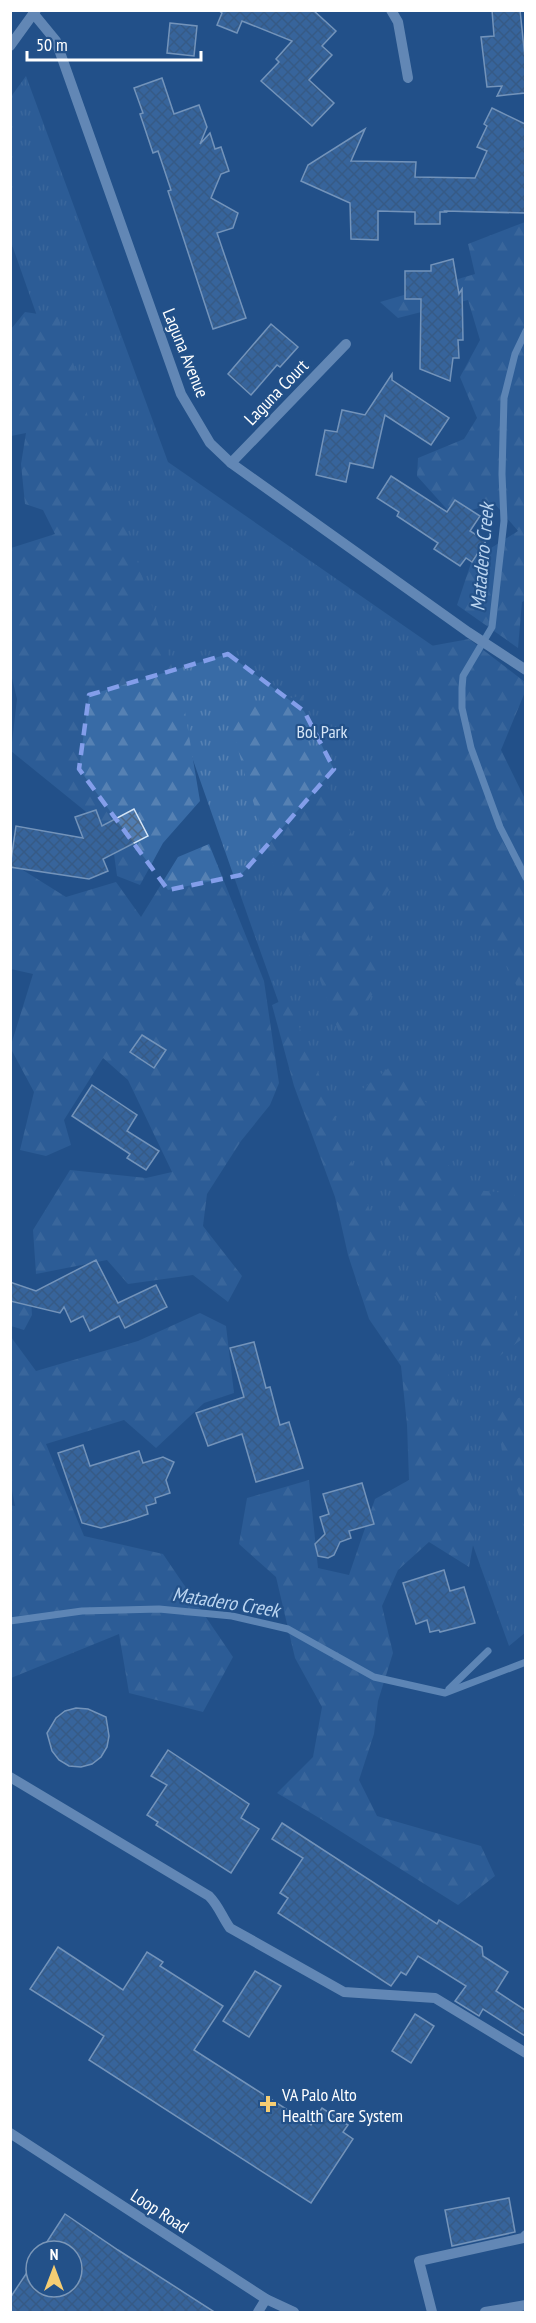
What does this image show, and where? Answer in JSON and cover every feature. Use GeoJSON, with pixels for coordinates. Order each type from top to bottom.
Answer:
{"type":"FeatureCollection","features":[{"type":"Feature","properties":{"kind":"street"},"geometry":{"type":"LineString","coordinates":[[391,10],[398,22],[408,78]]}},
{"type":"Feature","properties":{"kind":"street"},"geometry":{"type":"LineString","coordinates":[[10,46],[34,12]]}},
{"type":"Feature","properties":{"kind":"street","name":"Laguna Avenue"},"geometry":{"type":"LineString","coordinates":[[34,12],[56,41],[181,394],[210,443],[231,463],[525,670]]}},
{"type":"Feature","properties":{"kind":"street","name":"Laguna Court"},"geometry":{"type":"LineString","coordinates":[[231,463],[346,344]]}},
{"type":"Feature","properties":{"kind":"street"},"geometry":{"type":"LineString","coordinates":[[10,1777],[209,1896],[219,1906],[230,1928],[344,1992],[435,1998],[525,2053]]}},
{"type":"Feature","properties":{"kind":"street","name":"Loop Road"},"geometry":{"type":"LineString","coordinates":[[10,2133],[266,2300],[294,2313]]}},
{"type":"Feature","properties":{"kind":"street"},"geometry":{"type":"LineString","coordinates":[[432,2313],[419,2261],[523,2238],[525,2235]]}},
{"type":"Feature","properties":{"kind":"street"},"geometry":{"type":"LineString","coordinates":[[258,2313],[266,2300]]}},
{"type":"Feature","properties":{"kind":"street"},"geometry":{"type":"LineString","coordinates":[[485,2313],[525,2305]]}},
{"type":"Feature","properties":{"kind":"highlighted area"},"geometry":{"type":"Polygon","coordinates":[[[228,654],[304,711],[334,769],[241,875],[168,890],[79,769],[89,695],[228,654]]]}},
{"type":"Feature","properties":{"kind":"green space","name":"Bol Park"},"geometry":{"type":"Polygon","coordinates":[[[26,76],[168,462],[459,664],[526,940],[526,1632],[509,1646],[252,928],[11,242],[10,98],[26,76]]]}},
{"type":"Feature","properties":{"kind":"green space"},"geometry":{"type":"Polygon","coordinates":[[[10,189],[21,216],[11,233],[10,233],[10,189]]]}},
{"type":"Feature","properties":{"kind":"green space"},"geometry":{"type":"Polygon","coordinates":[[[525,222],[526,600],[522,602],[518,648],[457,605],[472,560],[518,531],[494,503],[453,516],[417,476],[418,458],[464,439],[477,418],[460,377],[480,340],[468,300],[398,318],[380,302],[475,274],[468,244],[525,222]]]}},
{"type":"Feature","properties":{"kind":"green space"},"geometry":{"type":"Polygon","coordinates":[[[25,312],[58,317],[71,355],[99,458],[124,521],[183,700],[200,801],[163,843],[140,885],[117,876],[111,832],[11,751],[17,699],[10,670],[11,548],[55,534],[43,510],[25,504],[21,464],[26,433],[11,436],[11,329],[25,312]]]}},
{"type":"Feature","properties":{"kind":"green space"},"geometry":{"type":"Polygon","coordinates":[[[469,639],[525,682],[525,692],[501,750],[525,799],[525,1003],[504,960],[443,895],[421,808],[408,733],[420,648],[469,639]]]}},
{"type":"Feature","properties":{"kind":"green space"},"geometry":{"type":"Polygon","coordinates":[[[304,695],[300,731],[360,851],[390,889],[363,921],[385,977],[341,1038],[319,977],[282,893],[246,779],[227,708],[262,705],[304,695]]]}},
{"type":"Feature","properties":{"kind":"green space"},"geometry":{"type":"Polygon","coordinates":[[[209,844],[264,981],[279,1083],[270,1105],[241,1141],[207,1194],[203,1226],[242,1276],[228,1302],[193,1275],[128,1284],[107,1260],[36,1274],[33,1230],[70,1170],[146,1178],[172,1172],[128,1080],[103,1058],[64,1120],[71,1145],[46,1156],[20,1150],[34,1092],[11,1045],[33,974],[11,969],[10,862],[66,897],[116,882],[141,917],[178,857],[209,844]]]}},
{"type":"Feature","properties":{"kind":"green space"},"geometry":{"type":"Polygon","coordinates":[[[287,998],[318,1072],[409,1315],[446,1367],[468,1436],[476,1529],[469,1567],[429,1542],[398,1570],[382,1606],[393,1653],[378,1701],[374,1734],[359,1780],[377,1816],[481,1846],[495,1876],[458,1905],[277,1793],[313,1757],[322,1707],[295,1658],[276,1577],[239,1544],[247,1498],[309,1480],[318,1568],[349,1575],[375,1499],[409,1480],[407,1425],[401,1366],[369,1319],[348,1255],[335,1197],[294,1086],[272,1005],[287,998]]]}},
{"type":"Feature","properties":{"kind":"green space"},"geometry":{"type":"Polygon","coordinates":[[[396,1062],[430,1108],[446,1162],[467,1189],[514,1194],[525,1228],[513,1289],[522,1339],[489,1364],[454,1323],[424,1276],[360,1091],[396,1062]]]}},
{"type":"Feature","properties":{"kind":"green space"},"geometry":{"type":"Polygon","coordinates":[[[10,1291],[31,1298],[32,1315],[24,1330],[11,1326],[10,1291]]]}},
{"type":"Feature","properties":{"kind":"green space"},"geometry":{"type":"Polygon","coordinates":[[[200,1313],[226,1326],[234,1393],[204,1403],[156,1448],[124,1420],[46,1444],[84,1536],[163,1554],[233,1657],[203,1712],[129,1693],[119,1634],[11,1678],[10,1505],[15,1506],[10,1480],[11,1337],[36,1371],[138,1341],[200,1313]]]}},
{"type":"Feature","properties":{"kind":"green space"},"geometry":{"type":"Polygon","coordinates":[[[525,1396],[526,1557],[524,1558],[522,1503],[502,1451],[495,1405],[525,1396]]]}},
{"type":"Feature","properties":{"kind":"building"},"geometry":{"type":"Polygon","coordinates":[[[218,10],[313,10],[336,31],[322,46],[332,55],[309,80],[334,103],[312,126],[261,81],[279,62],[276,59],[292,41],[242,21],[237,33],[217,25],[222,13],[218,10]]]}},
{"type":"Feature","properties":{"kind":"building"},"geometry":{"type":"Polygon","coordinates":[[[492,10],[520,10],[525,58],[525,93],[497,96],[502,86],[487,87],[481,37],[494,36],[492,10]]]}},
{"type":"Feature","properties":{"kind":"building"},"geometry":{"type":"Polygon","coordinates":[[[170,23],[197,26],[194,56],[167,53],[170,23]]]}},
{"type":"Feature","properties":{"kind":"building"},"geometry":{"type":"Polygon","coordinates":[[[162,78],[174,114],[199,105],[207,127],[200,144],[210,133],[215,149],[221,147],[229,171],[221,174],[211,198],[238,213],[233,228],[217,233],[246,318],[213,329],[168,191],[171,190],[158,151],[153,153],[134,88],[162,78]]]}},
{"type":"Feature","properties":{"kind":"building"},"geometry":{"type":"Polygon","coordinates":[[[492,108],[525,124],[525,213],[445,211],[440,212],[440,224],[415,224],[415,212],[378,211],[378,240],[351,239],[350,203],[301,181],[308,165],[365,129],[351,161],[416,162],[415,177],[475,178],[487,151],[477,147],[492,108]]]}},
{"type":"Feature","properties":{"kind":"building"},"geometry":{"type":"Polygon","coordinates":[[[453,259],[459,294],[462,289],[463,340],[458,340],[459,358],[453,358],[450,381],[420,369],[421,299],[405,299],[405,271],[431,271],[431,265],[453,259]]]}},
{"type":"Feature","properties":{"kind":"building"},"geometry":{"type":"Polygon","coordinates":[[[271,324],[298,347],[280,367],[277,365],[251,395],[228,374],[271,324]]]}},
{"type":"Feature","properties":{"kind":"building"},"geometry":{"type":"Polygon","coordinates":[[[392,374],[392,380],[449,418],[431,445],[385,415],[373,468],[350,463],[346,482],[316,475],[325,430],[337,432],[342,410],[365,415],[392,374]]]}},
{"type":"Feature","properties":{"kind":"building"},"geometry":{"type":"Polygon","coordinates":[[[391,476],[447,512],[455,500],[480,516],[470,531],[486,541],[472,562],[466,558],[460,566],[434,549],[438,543],[397,516],[399,512],[377,498],[391,476]]]}},
{"type":"Feature","properties":{"kind":"building"},"geometry":{"type":"Polygon","coordinates":[[[134,809],[148,836],[103,859],[108,871],[89,879],[10,867],[16,826],[83,838],[75,817],[96,810],[102,826],[134,809]]]}},
{"type":"Feature","properties":{"kind":"building"},"geometry":{"type":"Polygon","coordinates":[[[142,1035],[166,1050],[154,1068],[130,1052],[142,1035]]]}},
{"type":"Feature","properties":{"kind":"building"},"geometry":{"type":"Polygon","coordinates":[[[92,1085],[137,1115],[127,1131],[159,1151],[146,1170],[127,1158],[130,1154],[72,1116],[92,1085]]]}},
{"type":"Feature","properties":{"kind":"building"},"geometry":{"type":"Polygon","coordinates":[[[96,1260],[118,1303],[156,1285],[167,1307],[125,1328],[119,1316],[90,1331],[83,1316],[71,1322],[64,1307],[60,1313],[10,1301],[10,1282],[36,1291],[96,1260]]]}},
{"type":"Feature","properties":{"kind":"building"},"geometry":{"type":"Polygon","coordinates":[[[254,1342],[266,1388],[270,1387],[280,1425],[289,1422],[303,1468],[256,1482],[242,1434],[208,1446],[196,1413],[244,1397],[230,1348],[254,1342]]]}},
{"type":"Feature","properties":{"kind":"building"},"geometry":{"type":"Polygon","coordinates":[[[83,1445],[90,1466],[139,1451],[143,1463],[163,1457],[174,1462],[166,1480],[170,1493],[155,1498],[156,1503],[146,1506],[148,1514],[101,1528],[82,1523],[58,1453],[83,1445]]]}},
{"type":"Feature","properties":{"kind":"building"},"geometry":{"type":"Polygon","coordinates":[[[362,1483],[374,1524],[349,1531],[351,1538],[340,1542],[334,1555],[328,1558],[318,1556],[315,1544],[325,1534],[320,1517],[329,1514],[323,1494],[362,1483]]]}},
{"type":"Feature","properties":{"kind":"building"},"geometry":{"type":"Polygon","coordinates":[[[444,1570],[450,1591],[464,1587],[475,1623],[440,1632],[439,1630],[430,1632],[427,1620],[416,1624],[403,1583],[444,1570]]]}},
{"type":"Feature","properties":{"kind":"building"},"geometry":{"type":"Polygon","coordinates":[[[76,1708],[88,1709],[106,1717],[109,1736],[107,1747],[101,1757],[92,1764],[81,1767],[69,1766],[59,1760],[52,1751],[47,1733],[56,1718],[65,1711],[76,1708]]]}},
{"type":"Feature","properties":{"kind":"building"},"geometry":{"type":"Polygon","coordinates":[[[168,1750],[249,1804],[241,1818],[259,1829],[231,1873],[156,1825],[158,1822],[147,1815],[167,1785],[151,1776],[168,1750]]]}},
{"type":"Feature","properties":{"kind":"building"},"geometry":{"type":"Polygon","coordinates":[[[282,1823],[437,1924],[439,1920],[482,1947],[483,1956],[508,1972],[496,1991],[525,2010],[525,2036],[483,2009],[479,2016],[455,2001],[466,1986],[418,1956],[406,1975],[401,1972],[391,1986],[278,1913],[288,1898],[280,1893],[303,1858],[272,1839],[282,1823]]]}},
{"type":"Feature","properties":{"kind":"building"},"geometry":{"type":"Polygon","coordinates":[[[58,1947],[123,1990],[147,1952],[163,1962],[160,1966],[223,2006],[194,2050],[311,2125],[322,2108],[348,2125],[343,2132],[353,2139],[311,2203],[89,2060],[104,2036],[30,1989],[58,1947]]]}},
{"type":"Feature","properties":{"kind":"building"},"geometry":{"type":"Polygon","coordinates":[[[255,1971],[281,1986],[249,2037],[223,2021],[255,1971]]]}},
{"type":"Feature","properties":{"kind":"building"},"geometry":{"type":"Polygon","coordinates":[[[415,2014],[434,2026],[411,2063],[392,2051],[415,2014]]]}},
{"type":"Feature","properties":{"kind":"building"},"geometry":{"type":"Polygon","coordinates":[[[509,2198],[515,2232],[452,2246],[445,2210],[509,2198]]]}},
{"type":"Feature","properties":{"kind":"building"},"geometry":{"type":"Polygon","coordinates":[[[65,2214],[216,2313],[10,2313],[10,2298],[24,2277],[24,2299],[84,2299],[84,2239],[49,2239],[65,2214]]]}},
{"type":"Feature","properties":{"kind":"waterway","name":"Matadero Creek"},"geometry":{"type":"LineString","coordinates":[[526,331],[515,354],[504,398],[502,474],[504,521],[492,627],[463,676],[462,688],[462,708],[471,748],[500,827],[526,878]]}},
{"type":"Feature","properties":{"kind":"waterway","name":"Matadero Creek"},"geometry":{"type":"LineString","coordinates":[[10,1621],[82,1611],[159,1609],[232,1616],[288,1629],[374,1677],[445,1693],[526,1662]]}},
{"type":"Feature","properties":{"kind":"waterway"},"geometry":{"type":"LineString","coordinates":[[449,1689],[488,1651]]}},
{"type":"Feature","properties":{"kind":"place","name":"VA Palo Alto Health Care System"},"geometry":{"type":"Point","coordinates":[268,2104]}}]}
